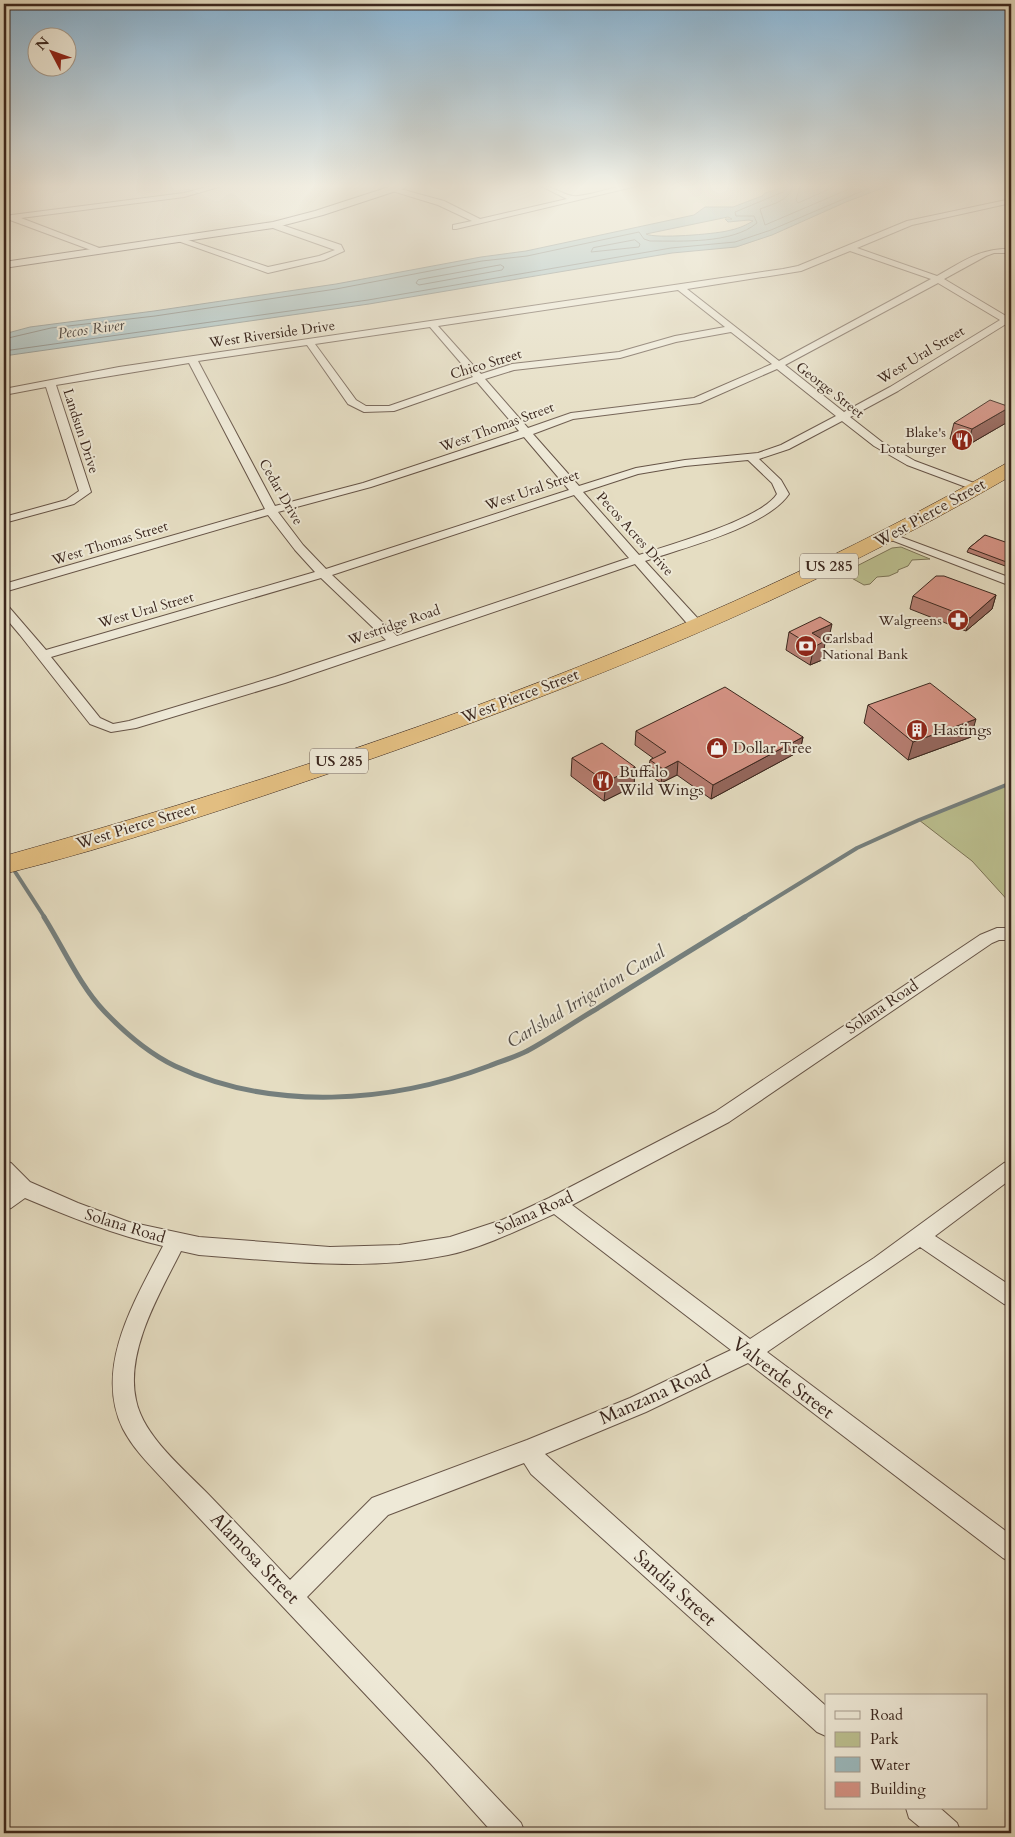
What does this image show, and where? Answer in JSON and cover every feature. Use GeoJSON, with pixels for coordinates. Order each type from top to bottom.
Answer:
{"type":"FeatureCollection","features":[{"type":"Feature","properties":{"kind":"highway","name":"West Pierce Street"},"geometry":{"type":"LineString","coordinates":[[4,865],[188,810],[455,721],[697,626],[890,536],[1011,468]]}},
{"type":"Feature","properties":{"kind":"street","name":"West Riverside Drive"},"geometry":{"type":"LineString","coordinates":[[4,392],[192,359],[782,272]]}},
{"type":"Feature","properties":{"kind":"street"},"geometry":{"type":"LineString","coordinates":[[916,272],[939,280],[1009,320]]}},
{"type":"Feature","properties":{"kind":"street","name":"West Thomas Street"},"geometry":{"type":"LineString","coordinates":[[4,588],[202,529],[272,512],[377,482],[484,448],[579,414],[696,401],[777,365],[953,272]]}},
{"type":"Feature","properties":{"kind":"street","name":"George Street"},"geometry":{"type":"LineString","coordinates":[[680,288],[842,417],[892,453],[978,488]]}},
{"type":"Feature","properties":{"kind":"street","name":"West Ural Street"},"geometry":{"type":"LineString","coordinates":[[43,655],[366,562],[647,468],[767,454],[785,447],[894,389],[1009,320]]}},
{"type":"Feature","properties":{"kind":"street","name":"Pecos Acres Drive"},"geometry":{"type":"LineString","coordinates":[[433,324],[697,626]]}},
{"type":"Feature","properties":{"kind":"street","name":"Chico Street"},"geometry":{"type":"LineString","coordinates":[[310,342],[352,402],[364,409],[390,409],[519,366],[620,355],[674,339],[732,330]]}},
{"type":"Feature","properties":{"kind":"street","name":"Cedar Drive"},"geometry":{"type":"LineString","coordinates":[[192,359],[272,512],[294,543],[394,641]]}},
{"type":"Feature","properties":{"kind":"street","name":"Landsun Drive"},"geometry":{"type":"LineString","coordinates":[[4,520],[70,502],[85,492],[50,383]]}},
{"type":"Feature","properties":{"kind":"street","name":"Westridge Road"},"geometry":{"type":"LineString","coordinates":[[4,609],[17,622],[95,721],[111,728],[131,725],[202,704],[708,536],[778,504],[783,494],[779,485],[751,457]]}},
{"type":"Feature","properties":{"kind":"street"},"geometry":{"type":"LineString","coordinates":[[890,536],[1011,582]]}},
{"type":"Feature","properties":{"kind":"street","name":"Solana Road"},"geometry":{"type":"LineString","coordinates":[[4,1169],[23,1188],[116,1226],[175,1242],[224,1249],[305,1255],[368,1256],[399,1254],[450,1246],[508,1226],[556,1204],[722,1117],[986,939],[998,934],[1011,934]]}},
{"type":"Feature","properties":{"kind":"street","name":"Manzana Road"},"geometry":{"type":"LineString","coordinates":[[291,1596],[380,1506],[529,1450],[638,1405],[749,1352],[881,1264],[1011,1169]]}},
{"type":"Feature","properties":{"kind":"street"},"geometry":{"type":"LineString","coordinates":[[4,1202],[23,1188]]}},
{"type":"Feature","properties":{"kind":"street","name":"Valverde Street"},"geometry":{"type":"LineString","coordinates":[[556,1204],[1011,1550]]}},
{"type":"Feature","properties":{"kind":"street"},"geometry":{"type":"LineString","coordinates":[[920,1236],[1011,1297]]}},
{"type":"Feature","properties":{"kind":"street","name":"Alamosa Street"},"geometry":{"type":"LineString","coordinates":[[175,1242],[132,1336],[123,1373],[126,1406],[131,1421],[145,1442],[511,1833]]}},
{"type":"Feature","properties":{"kind":"street","name":"Sandia Street"},"geometry":{"type":"LineString","coordinates":[[529,1450],[539,1466],[825,1722]]}},
{"type":"Feature","properties":{"kind":"street"},"geometry":{"type":"LineString","coordinates":[[921,1810],[947,1833]]}},
{"type":"Feature","properties":{"kind":"green space"},"geometry":{"type":"Polygon","coordinates":[[[901,547],[930,559],[912,560],[908,566],[898,570],[898,572],[889,576],[877,577],[870,584],[864,585],[848,576],[847,571],[892,548],[901,547]]]}},
{"type":"Feature","properties":{"kind":"green space"},"geometry":{"type":"Polygon","coordinates":[[[1011,783],[1011,904],[972,861],[919,820],[1011,783]]]}},
{"type":"Feature","properties":{"kind":"water","name":"Pecos River"},"geometry":{"type":"Polygon","coordinates":[[[402,272],[561,272],[369,304],[4,356],[4,334],[30,327],[336,284],[402,272]]]}},
{"type":"Feature","properties":{"kind":"building"},"geometry":{"type":"Polygon","coordinates":[[[990,400],[1010,407],[972,429],[954,423],[990,400]]]}},
{"type":"Feature","properties":{"kind":"building"},"geometry":{"type":"Polygon","coordinates":[[[985,535],[1011,544],[1011,561],[1009,563],[969,548],[985,535]]]}},
{"type":"Feature","properties":{"kind":"building"},"geometry":{"type":"Polygon","coordinates":[[[936,576],[944,576],[996,595],[970,618],[913,596],[936,576]]]}},
{"type":"Feature","properties":{"kind":"building"},"geometry":{"type":"Polygon","coordinates":[[[820,617],[832,624],[812,633],[825,641],[814,647],[789,632],[820,617]]]}},
{"type":"Feature","properties":{"kind":"building"},"geometry":{"type":"Polygon","coordinates":[[[930,683],[976,719],[913,742],[868,705],[930,683]]]}},
{"type":"Feature","properties":{"kind":"building","name":"Dollar Tree"},"geometry":{"type":"Polygon","coordinates":[[[725,687],[803,737],[713,785],[678,761],[663,769],[650,760],[666,752],[636,731],[725,687]]]}},
{"type":"Feature","properties":{"kind":"building"},"geometry":{"type":"Polygon","coordinates":[[[602,743],[635,767],[606,782],[572,758],[602,743]]]}},
{"type":"Feature","properties":{"kind":"waterway","name":"Carlsbad Irrigation Canal"},"geometry":{"type":"LineString","coordinates":[[743,918],[857,848],[919,820],[1011,783]]}},
{"type":"Feature","properties":{"kind":"waterway","name":"Carlsbad Irrigation Canal"},"geometry":{"type":"LineString","coordinates":[[12,867],[45,918]]}},
{"type":"Feature","properties":{"kind":"waterway","name":"Carlsbad Irrigation Canal"},"geometry":{"type":"LineString","coordinates":[[44,917],[79,978],[95,1001],[128,1034],[155,1055],[175,1066],[213,1081],[252,1091],[292,1096],[332,1097],[412,1088],[451,1079],[522,1053],[745,917]]}},
{"type":"Feature","properties":{"kind":"place","name":"Blake's Lotaburger"},"geometry":{"type":"Point","coordinates":[962,440]}},
{"type":"Feature","properties":{"kind":"place","name":"Walgreens"},"geometry":{"type":"Point","coordinates":[958,620]}},
{"type":"Feature","properties":{"kind":"place","name":"Carlsbad National Bank"},"geometry":{"type":"Point","coordinates":[806,646]}},
{"type":"Feature","properties":{"kind":"place","name":"Hastings"},"geometry":{"type":"Point","coordinates":[917,730]}},
{"type":"Feature","properties":{"kind":"place","name":"Dollar Tree"},"geometry":{"type":"Point","coordinates":[717,748]}},
{"type":"Feature","properties":{"kind":"place","name":"Buffalo Wild Wings"},"geometry":{"type":"Point","coordinates":[603,781]}}]}
